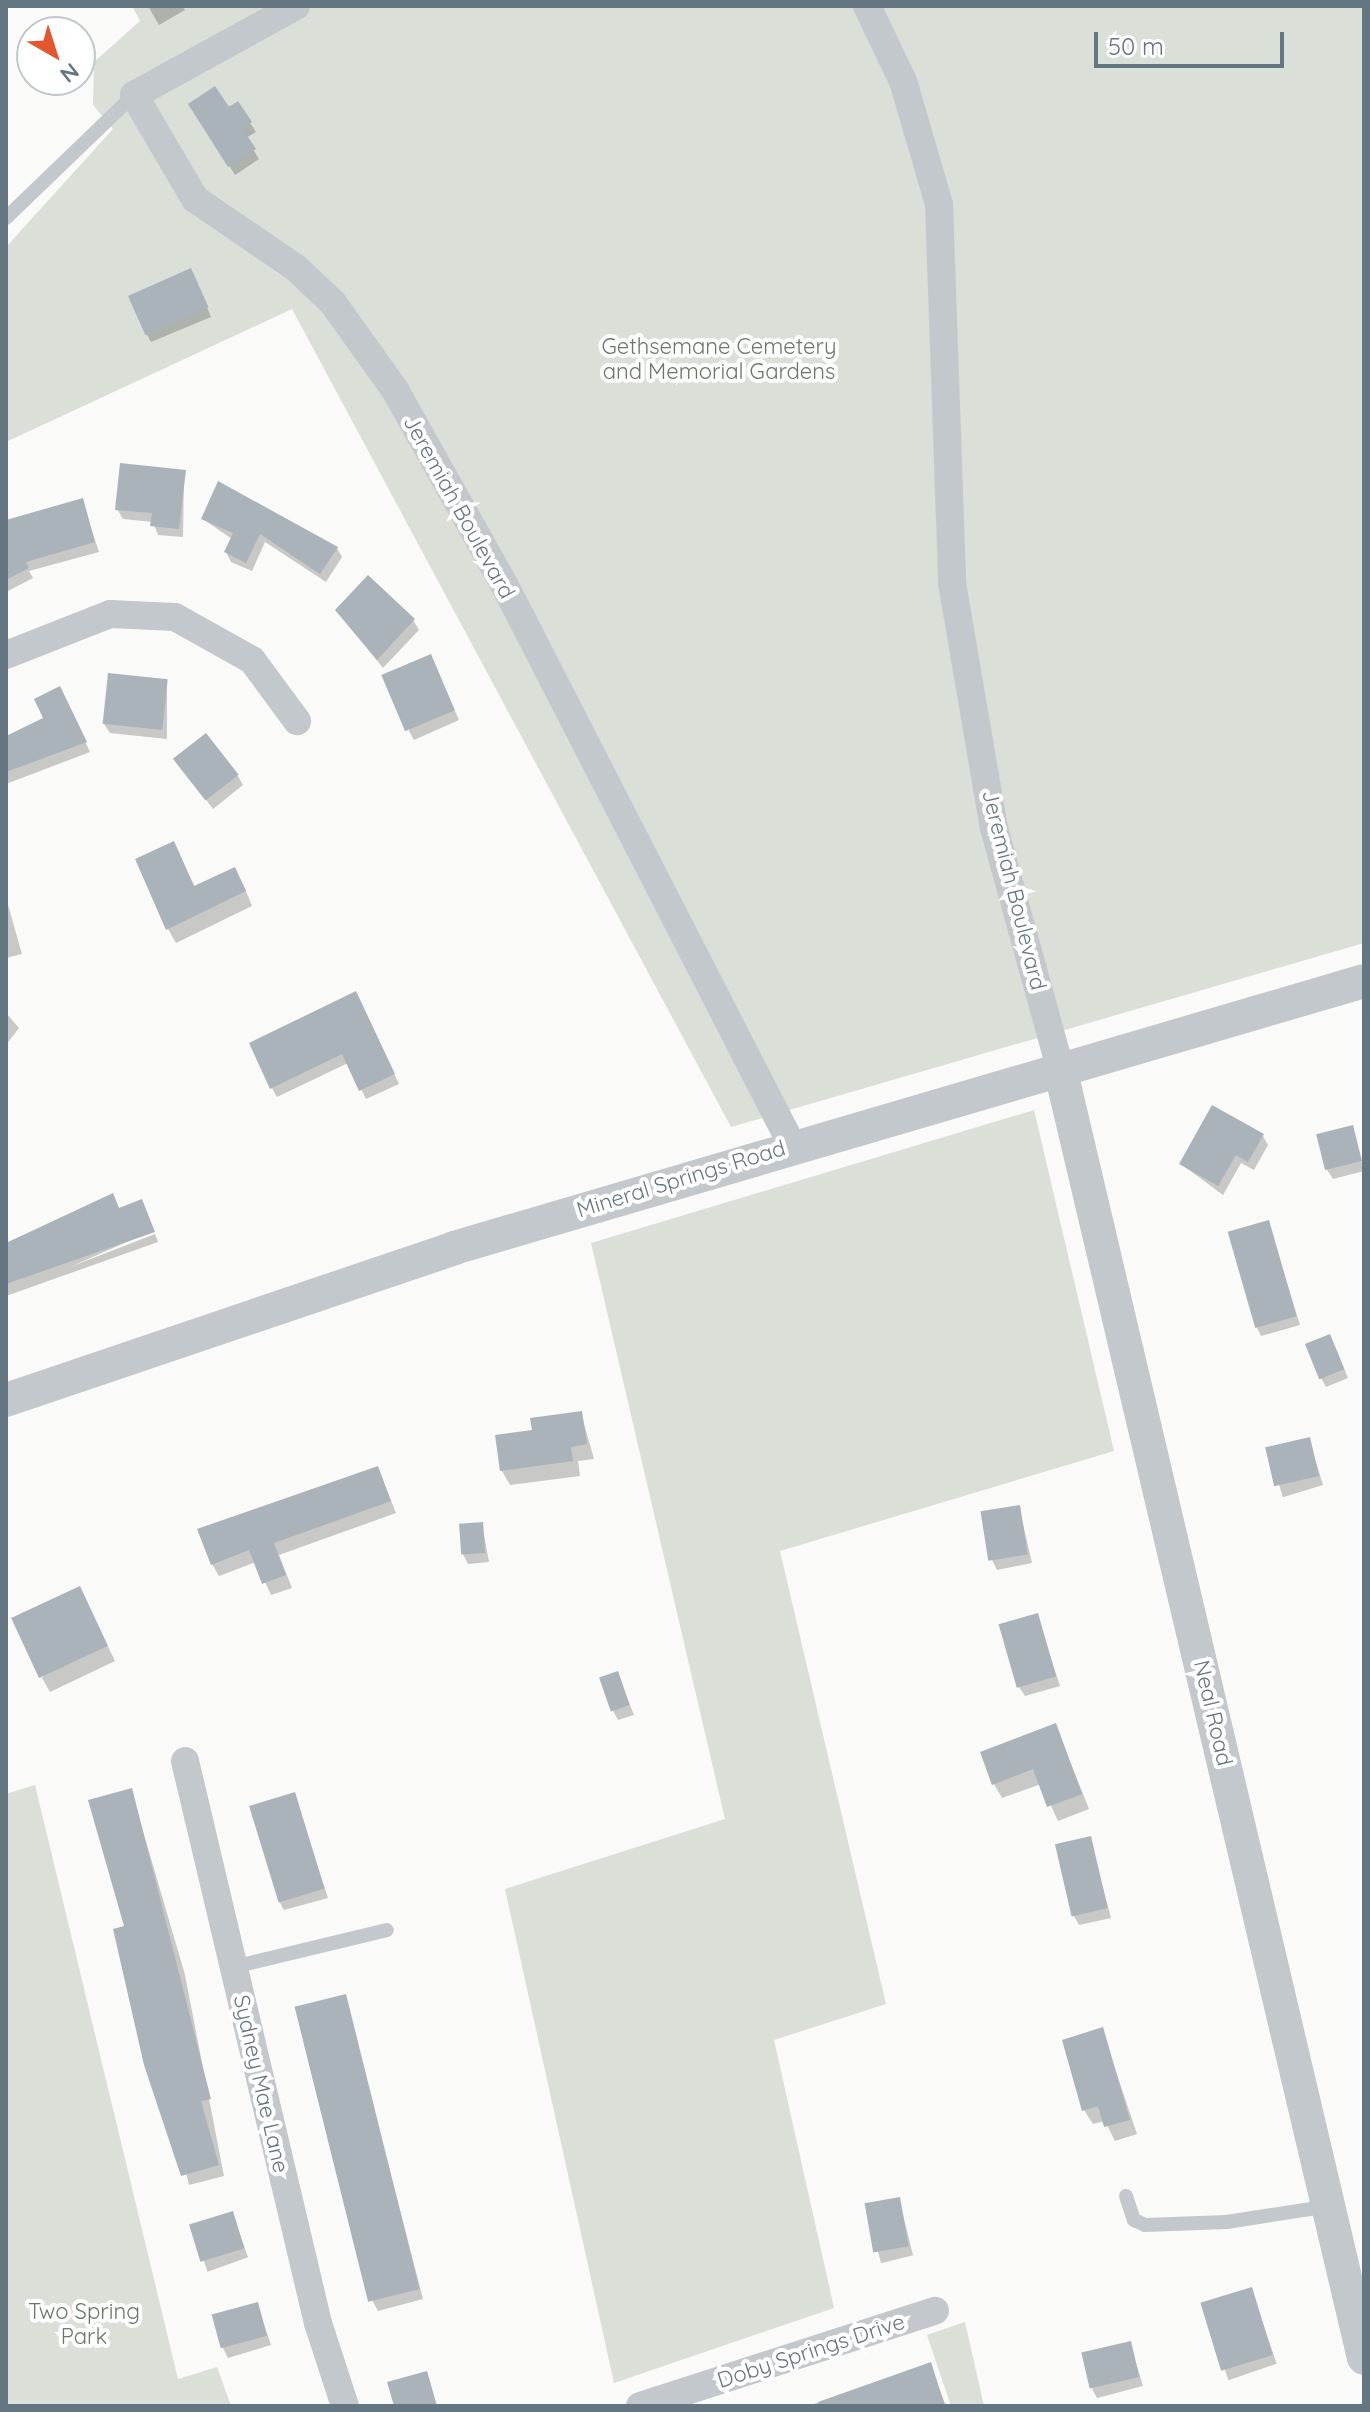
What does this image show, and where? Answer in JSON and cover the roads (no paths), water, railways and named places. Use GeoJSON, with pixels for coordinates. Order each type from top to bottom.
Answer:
{"type":"FeatureCollection","features":[{"type":"Feature","properties":{"kind":"street"},"geometry":{"type":"LineString","coordinates":[[134,95],[296,6]]}},
{"type":"Feature","properties":{"kind":"street","name":"Jeremiah Boulevard"},"geometry":{"type":"LineString","coordinates":[[867,6],[903,81],[939,204],[952,583],[994,828],[1060,1068]]}},
{"type":"Feature","properties":{"kind":"street","name":"Jeremiah Boulevard"},"geometry":{"type":"LineString","coordinates":[[134,95],[195,199],[296,268],[333,303],[395,390],[504,584],[792,1145]]}},
{"type":"Feature","properties":{"kind":"street"},"geometry":{"type":"LineString","coordinates":[[6,655],[110,614],[175,617],[252,660],[297,721]]}},
{"type":"Feature","properties":{"kind":"street","name":"Mineral Springs Road"},"geometry":{"type":"LineString","coordinates":[[6,1400],[792,1145],[1364,981]]}},
{"type":"Feature","properties":{"kind":"street","name":"Neal Road"},"geometry":{"type":"LineString","coordinates":[[1060,1068],[1360,2322],[1364,2358]]}},
{"type":"Feature","properties":{"kind":"street","name":"Sydney Mae Lane"},"geometry":{"type":"LineString","coordinates":[[185,1761],[233,1967],[345,2406]]}},
{"type":"Feature","properties":{"kind":"street","name":"Doby Springs Drive"},"geometry":{"type":"LineString","coordinates":[[640,2406],[935,2311]]}},
{"type":"Feature","properties":{"kind":"lane"},"geometry":{"type":"LineString","coordinates":[[6,218],[134,95]]}},
{"type":"Feature","properties":{"kind":"lane"},"geometry":{"type":"LineString","coordinates":[[233,1967],[387,1930]]}},
{"type":"Feature","properties":{"kind":"lane"},"geometry":{"type":"LineString","coordinates":[[1126,2196],[1134,2220],[1145,2225],[1227,2222],[1330,2205]]}},
{"type":"Feature","properties":{"kind":"park label","name":"Gethsemane Cemetery and Memorial Gardens"},"geometry":{"type":"Point","coordinates":[719,358]}},
{"type":"Feature","properties":{"kind":"park label","name":"Two Spring Park"},"geometry":{"type":"Point","coordinates":[84,2324]}}]}
